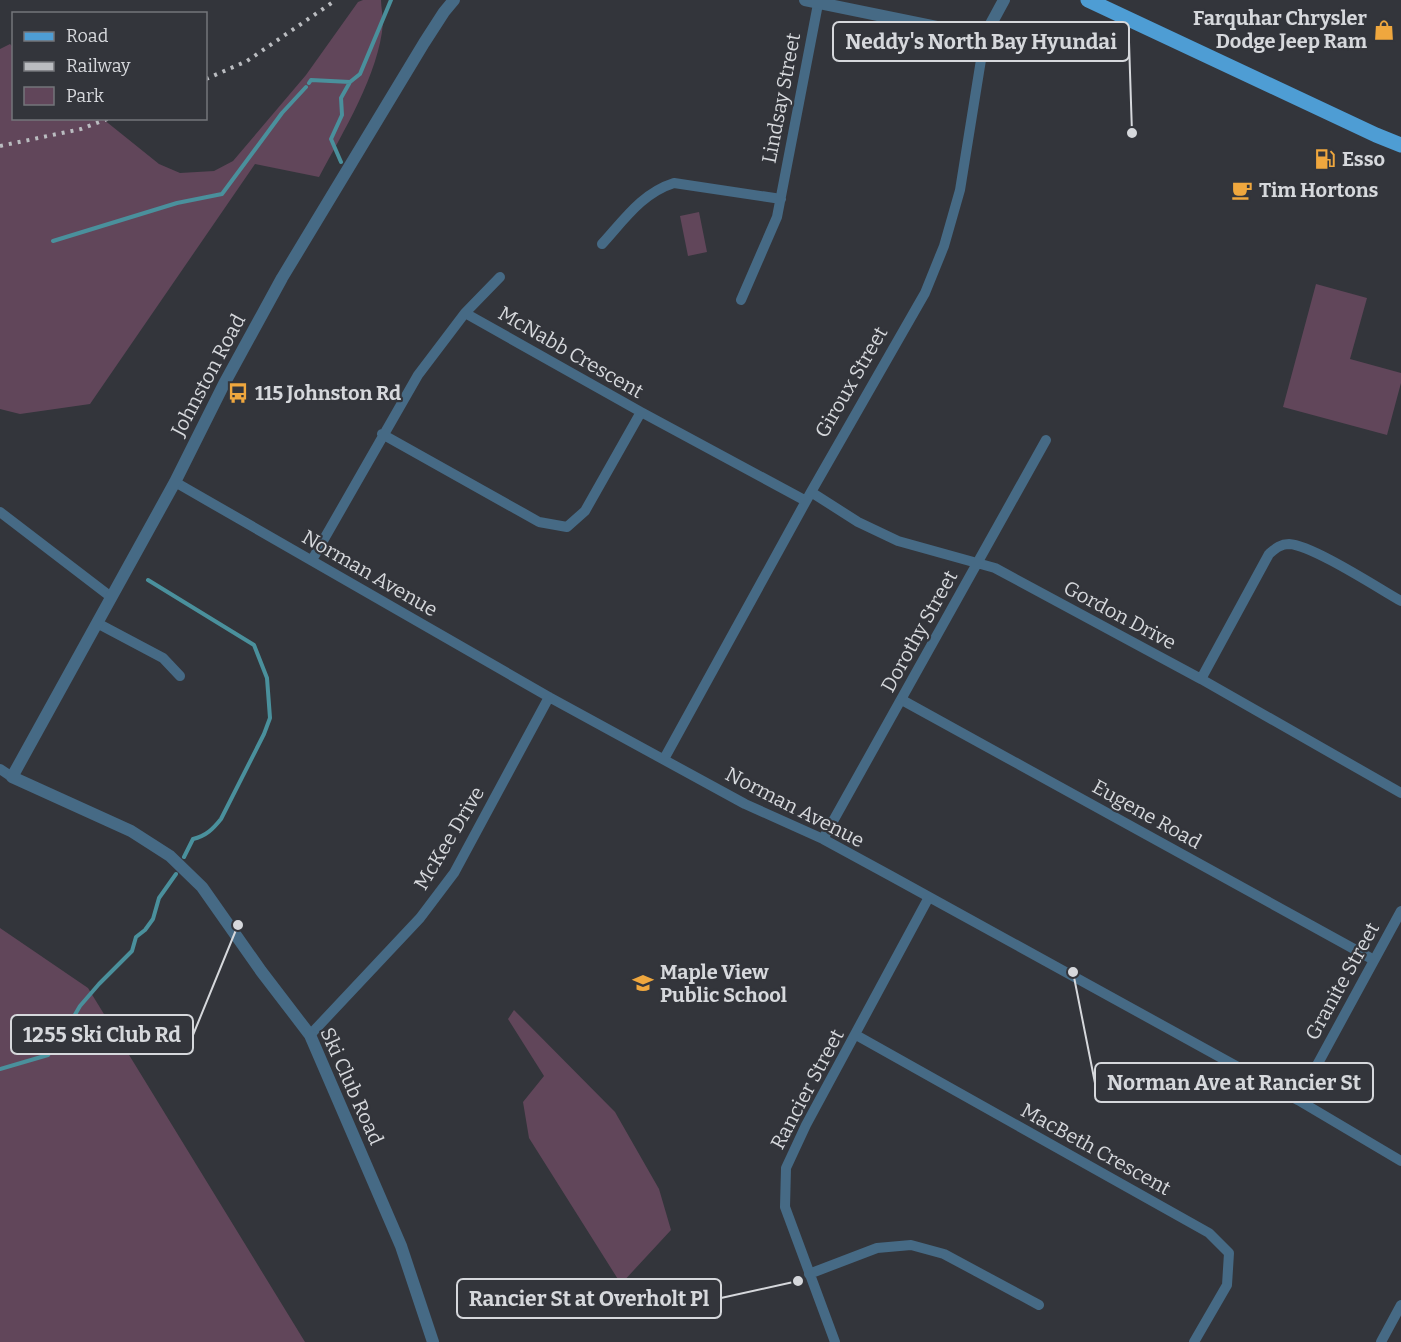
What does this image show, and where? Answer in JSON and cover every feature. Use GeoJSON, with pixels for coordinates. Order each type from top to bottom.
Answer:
{"type":"FeatureCollection","features":[{"type":"Feature","properties":{"kind":"main road"},"geometry":{"type":"LineString","coordinates":[[1088,0],[1401,145]]}},
{"type":"Feature","properties":{"kind":"street","name":"Johnston Road"},"geometry":{"type":"LineString","coordinates":[[12,777],[175,482],[224,384],[282,278],[424,44],[454,0]]}},
{"type":"Feature","properties":{"kind":"street","name":"Giroux Street"},"geometry":{"type":"LineString","coordinates":[[664,759],[925,293],[944,246],[960,190],[985,35],[1004,0]]}},
{"type":"Feature","properties":{"kind":"street"},"geometry":{"type":"LineString","coordinates":[[812,2],[985,35]]}},
{"type":"Feature","properties":{"kind":"street","name":"Lindsay Street"},"geometry":{"type":"LineString","coordinates":[[741,300],[777,217],[812,2]]}},
{"type":"Feature","properties":{"kind":"street"},"geometry":{"type":"LineString","coordinates":[[602,244],[645,197],[658,188],[674,183],[781,199]]}},
{"type":"Feature","properties":{"kind":"street"},"geometry":{"type":"LineString","coordinates":[[312,560],[382,434],[418,375],[465,313],[500,278]]}},
{"type":"Feature","properties":{"kind":"street","name":"McNabb Crescent"},"geometry":{"type":"LineString","coordinates":[[382,434],[539,522],[567,527],[585,511],[641,412],[465,313]]}},
{"type":"Feature","properties":{"kind":"street","name":"Gordon Drive"},"geometry":{"type":"LineString","coordinates":[[641,412],[897,541],[994,568],[1201,679],[1401,793]]}},
{"type":"Feature","properties":{"kind":"street","name":"Dorothy Street"},"geometry":{"type":"LineString","coordinates":[[823,839],[1046,440]]}},
{"type":"Feature","properties":{"kind":"street","name":"Norman Avenue"},"geometry":{"type":"LineString","coordinates":[[175,482],[549,697],[746,804],[823,839],[1298,1100],[1401,1161]]}},
{"type":"Feature","properties":{"kind":"street"},"geometry":{"type":"LineString","coordinates":[[0,512],[111,597]]}},
{"type":"Feature","properties":{"kind":"street"},"geometry":{"type":"LineString","coordinates":[[1201,679],[1269,554],[1276,547],[1287,544],[1312,552],[1401,601]]}},
{"type":"Feature","properties":{"kind":"street"},"geometry":{"type":"LineString","coordinates":[[97,623],[163,658],[180,676]]}},
{"type":"Feature","properties":{"kind":"street","name":"McKee Drive"},"geometry":{"type":"LineString","coordinates":[[310,1035],[420,918],[454,873],[549,697]]}},
{"type":"Feature","properties":{"kind":"street","name":"Eugene Road"},"geometry":{"type":"LineString","coordinates":[[902,699],[1374,960]]}},
{"type":"Feature","properties":{"kind":"street","name":"Ski Club Road"},"geometry":{"type":"LineString","coordinates":[[0,769],[12,777],[131,831],[170,856],[202,887],[261,971],[310,1035],[401,1246],[433,1342]]}},
{"type":"Feature","properties":{"kind":"street","name":"Rancier Street"},"geometry":{"type":"LineString","coordinates":[[835,1342],[785,1207],[786,1168],[806,1125],[929,897]]}},
{"type":"Feature","properties":{"kind":"street","name":"Granite Street"},"geometry":{"type":"LineString","coordinates":[[1298,1100],[1401,911]]}},
{"type":"Feature","properties":{"kind":"street","name":"MacBeth Crescent"},"geometry":{"type":"LineString","coordinates":[[856,1035],[1209,1233],[1229,1254],[1227,1285],[1194,1342]]}},
{"type":"Feature","properties":{"kind":"street"},"geometry":{"type":"LineString","coordinates":[[809,1274],[877,1248],[911,1245],[944,1254],[1039,1305]]}},
{"type":"Feature","properties":{"kind":"street"},"geometry":{"type":"LineString","coordinates":[[1381,1342],[1401,1305]]}},
{"type":"Feature","properties":{"kind":"green space"},"geometry":{"type":"Polygon","coordinates":[[[381,0],[383,23],[380,42],[375,62],[359,102],[319,177],[255,164],[90,404],[20,414],[0,409],[0,49],[10,44],[12,46],[12,120],[104,120],[159,164],[180,173],[214,171],[233,161],[306,75],[358,2],[381,0]]]}},
{"type":"Feature","properties":{"kind":"green space"},"geometry":{"type":"Polygon","coordinates":[[[699,212],[707,252],[688,256],[680,216],[699,212]]]}},
{"type":"Feature","properties":{"kind":"green space"},"geometry":{"type":"Polygon","coordinates":[[[1316,284],[1367,298],[1350,359],[1401,373],[1401,383],[1387,435],[1283,407],[1316,284]]]}},
{"type":"Feature","properties":{"kind":"green space"},"geometry":{"type":"Polygon","coordinates":[[[0,928],[88,988],[305,1342],[0,1342],[0,928]]]}},
{"type":"Feature","properties":{"kind":"green space"},"geometry":{"type":"Polygon","coordinates":[[[514,1010],[615,1112],[659,1189],[671,1230],[621,1284],[529,1138],[523,1102],[544,1076],[508,1019],[514,1010]]]}},
{"type":"Feature","properties":{"kind":"waterway"},"geometry":{"type":"LineString","coordinates":[[341,162],[331,139],[342,115],[341,98],[350,82],[360,74],[391,0]]}},
{"type":"Feature","properties":{"kind":"waterway"},"geometry":{"type":"LineString","coordinates":[[309,83],[311,80],[350,82]]}},
{"type":"Feature","properties":{"kind":"waterway"},"geometry":{"type":"LineString","coordinates":[[53,241],[177,203],[222,194],[282,113],[306,87]]}},
{"type":"Feature","properties":{"kind":"waterway"},"geometry":{"type":"LineString","coordinates":[[148,580],[254,645],[267,678],[270,718],[264,734],[221,819],[209,832],[193,839],[184,857]]}},
{"type":"Feature","properties":{"kind":"waterway"},"geometry":{"type":"LineString","coordinates":[[0,1069],[48,1055],[80,1006],[132,951],[136,937],[153,919],[159,898],[176,874]]}},
{"type":"Feature","properties":{"kind":"railway"},"geometry":{"type":"LineString","coordinates":[[207,79],[247,61],[336,0]]}},
{"type":"Feature","properties":{"kind":"railway"},"geometry":{"type":"LineString","coordinates":[[0,146],[81,129],[105,120]]}},
{"type":"Feature","properties":{"kind":"place","name":"Farquhar Chrysler Dodge Jeep Ram"},"geometry":{"type":"Point","coordinates":[1384,30]}},
{"type":"Feature","properties":{"kind":"place","name":"Neddy's North Bay Hyundai"},"geometry":{"type":"Point","coordinates":[1132,133]}},
{"type":"Feature","properties":{"kind":"place","name":"Esso"},"geometry":{"type":"Point","coordinates":[1325,159]}},
{"type":"Feature","properties":{"kind":"place","name":"Tim Hortons"},"geometry":{"type":"Point","coordinates":[1242,190]}},
{"type":"Feature","properties":{"kind":"place","name":"115 Johnston Rd"},"geometry":{"type":"Point","coordinates":[238,393]}},
{"type":"Feature","properties":{"kind":"place","name":"1255 Ski Club Rd"},"geometry":{"type":"Point","coordinates":[238,925]}},
{"type":"Feature","properties":{"kind":"place","name":"Norman Ave at Rancier St"},"geometry":{"type":"Point","coordinates":[1073,972]}},
{"type":"Feature","properties":{"kind":"place","name":"Maple View Public School"},"geometry":{"type":"Point","coordinates":[643,983]}},
{"type":"Feature","properties":{"kind":"place","name":"Rancier St at Overholt Pl"},"geometry":{"type":"Point","coordinates":[798,1281]}}]}
